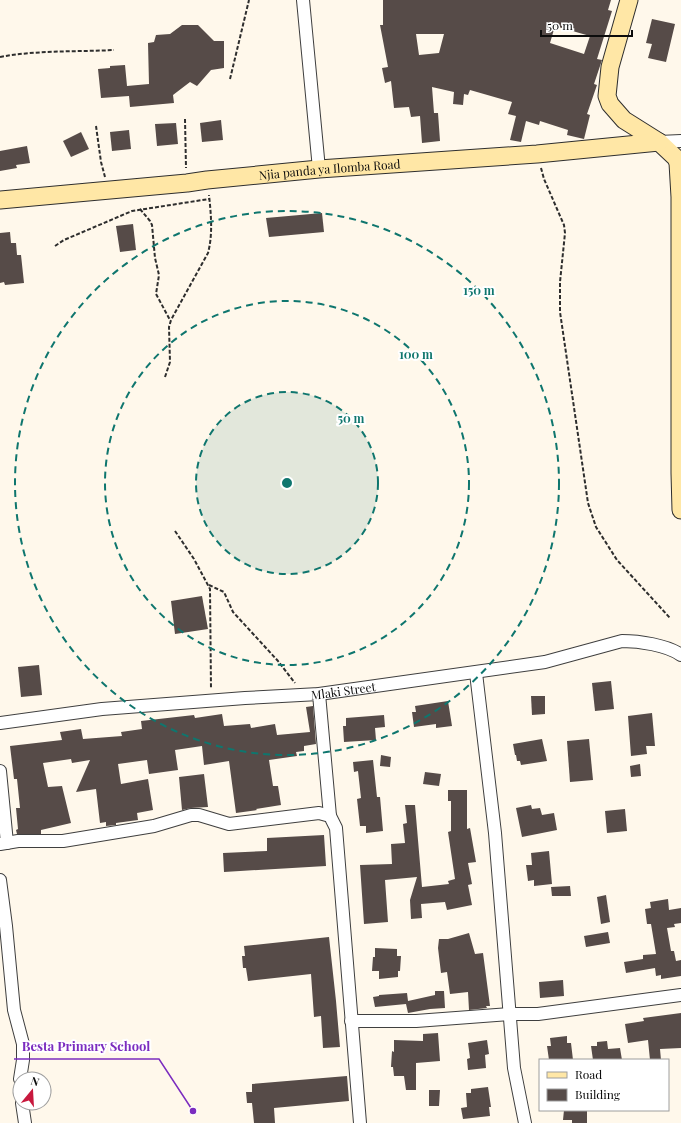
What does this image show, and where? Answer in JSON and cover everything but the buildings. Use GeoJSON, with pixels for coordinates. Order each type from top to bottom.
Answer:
{"type":"FeatureCollection","features":[{"type":"Feature","properties":{"kind":"street"},"geometry":{"type":"LineString","coordinates":[[303,0],[319,169]]}},
{"type":"Feature","properties":{"kind":"street"},"geometry":{"type":"LineString","coordinates":[[629,0],[610,68],[608,96],[610,104],[624,120],[658,142],[673,154],[678,163],[680,196],[681,510]]}},
{"type":"Feature","properties":{"kind":"street"},"geometry":{"type":"LineString","coordinates":[[658,142],[681,141]]}},
{"type":"Feature","properties":{"kind":"street","name":"Njia panda ya Ilomba Road"},"geometry":{"type":"LineString","coordinates":[[0,200],[319,169],[537,154],[658,142]]}},
{"type":"Feature","properties":{"kind":"street","name":"Mlaki Street"},"geometry":{"type":"LineString","coordinates":[[0,723],[102,709],[211,700],[320,694],[545,662],[622,641],[664,647],[681,655]]}},
{"type":"Feature","properties":{"kind":"street"},"geometry":{"type":"LineString","coordinates":[[476,673],[495,833],[514,1068],[525,1123]]}},
{"type":"Feature","properties":{"kind":"street"},"geometry":{"type":"LineString","coordinates":[[320,694],[330,816],[336,828],[360,1123]]}},
{"type":"Feature","properties":{"kind":"street"},"geometry":{"type":"LineString","coordinates":[[0,771],[4,844],[18,841],[63,841],[154,826],[191,815],[199,815],[229,824],[319,813],[330,816]]}},
{"type":"Feature","properties":{"kind":"street"},"geometry":{"type":"LineString","coordinates":[[0,880],[14,1010],[23,1044],[24,1060],[22,1071]]}},
{"type":"Feature","properties":{"kind":"street"},"geometry":{"type":"LineString","coordinates":[[351,1021],[416,1021],[510,1014],[538,1014],[681,995]]}},
{"type":"Feature","properties":{"kind":"street"},"geometry":{"type":"LineString","coordinates":[[23,1111],[25,1123]]}},
{"type":"Feature","properties":{"kind":"path"},"geometry":{"type":"LineString","coordinates":[[230,79],[249,0]]}},
{"type":"Feature","properties":{"kind":"path"},"geometry":{"type":"LineString","coordinates":[[0,57],[55,52],[114,50]]}},
{"type":"Feature","properties":{"kind":"path"},"geometry":{"type":"LineString","coordinates":[[185,119],[187,183]]}},
{"type":"Feature","properties":{"kind":"path"},"geometry":{"type":"LineString","coordinates":[[96,126],[101,162],[108,190]]}},
{"type":"Feature","properties":{"kind":"path"},"geometry":{"type":"LineString","coordinates":[[537,154],[544,179],[564,224],[565,232],[560,282],[560,312],[588,503],[596,527],[617,560],[670,618]]}},
{"type":"Feature","properties":{"kind":"path"},"geometry":{"type":"LineString","coordinates":[[165,377],[170,362],[170,320],[208,253],[212,229],[207,180]]}},
{"type":"Feature","properties":{"kind":"path"},"geometry":{"type":"LineString","coordinates":[[55,246],[122,214],[140,209],[209,199]]}},
{"type":"Feature","properties":{"kind":"path"},"geometry":{"type":"LineString","coordinates":[[140,209],[150,220],[152,225],[155,258],[159,275],[156,294],[170,320]]}},
{"type":"Feature","properties":{"kind":"path"},"geometry":{"type":"LineString","coordinates":[[175,531],[209,585],[211,594],[211,700]]}},
{"type":"Feature","properties":{"kind":"path"},"geometry":{"type":"LineString","coordinates":[[209,585],[224,592],[233,612],[278,661],[303,695]]}},
{"type":"Feature","properties":{"kind":"place","name":"Besta Primary School"},"geometry":{"type":"Point","coordinates":[193,1111]}}]}
